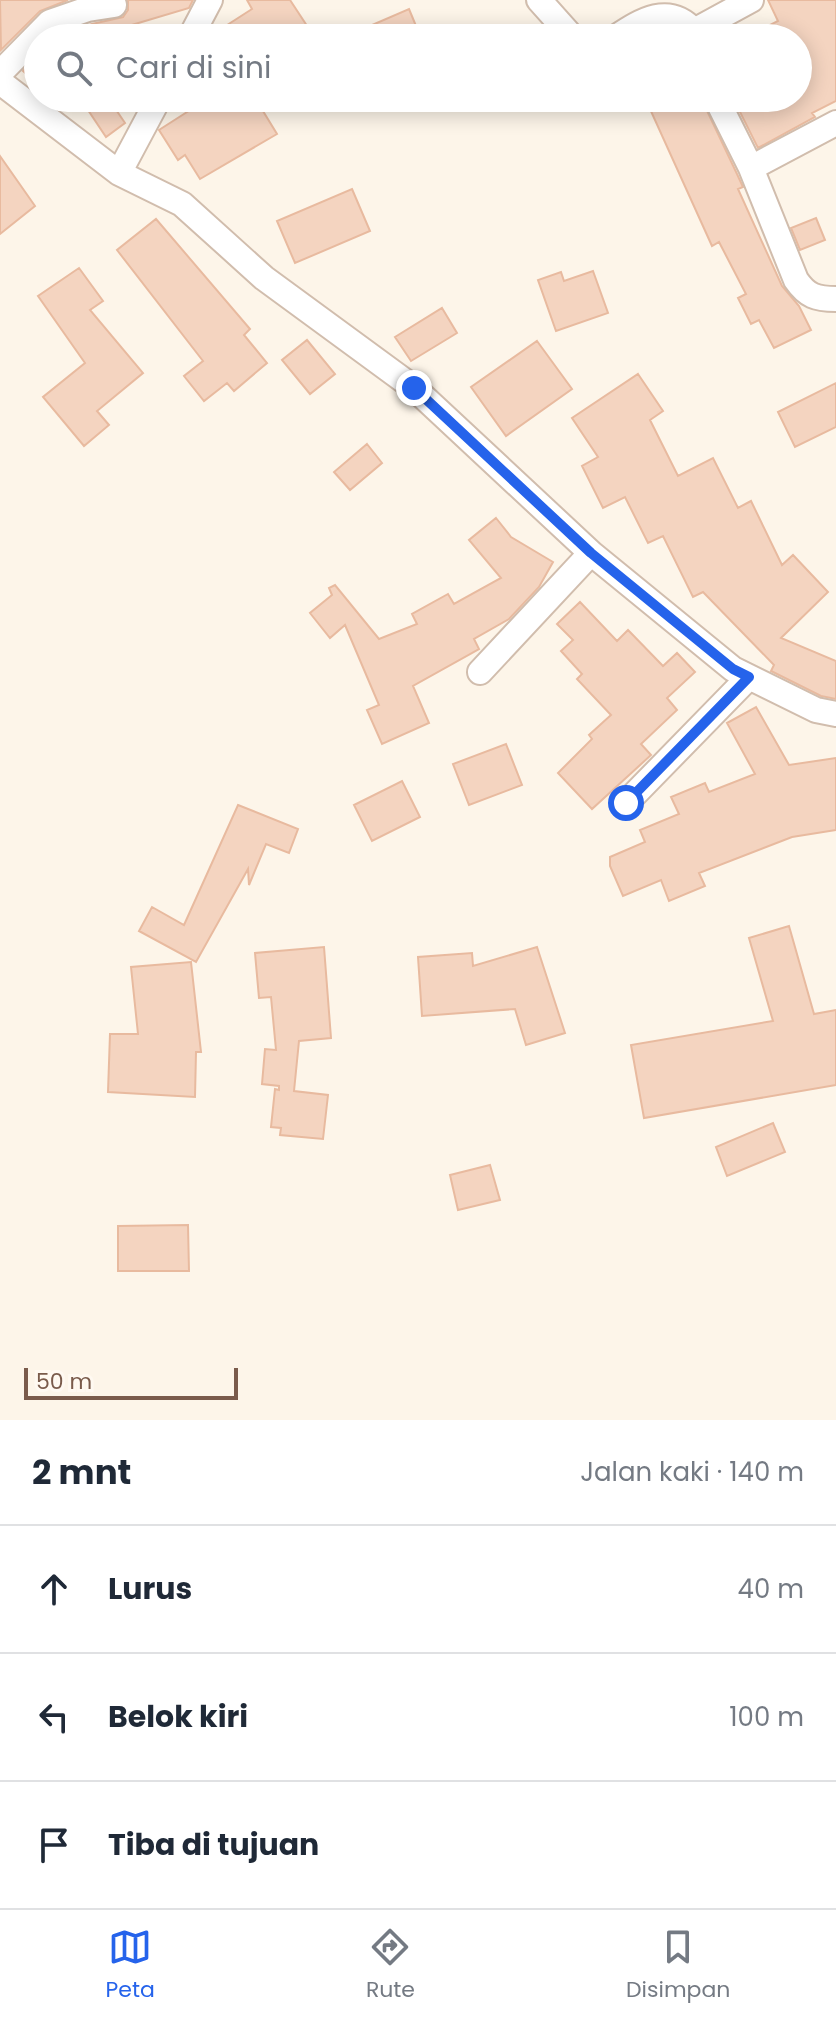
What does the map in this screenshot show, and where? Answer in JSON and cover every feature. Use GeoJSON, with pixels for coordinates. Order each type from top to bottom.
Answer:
{"type":"FeatureCollection","features":[{"type":"Feature","properties":{"kind":"street"},"geometry":{"type":"LineString","coordinates":[[197,24],[210,0]]}},
{"type":"Feature","properties":{"kind":"street"},"geometry":{"type":"LineString","coordinates":[[539,0],[560,24]]}},
{"type":"Feature","properties":{"kind":"street"},"geometry":{"type":"LineString","coordinates":[[711,24],[751,0]]}},
{"type":"Feature","properties":{"kind":"street"},"geometry":{"type":"LineString","coordinates":[[48,24],[114,5]]}},
{"type":"Feature","properties":{"kind":"street"},"geometry":{"type":"LineString","coordinates":[[637,24],[663,14],[687,24]]}},
{"type":"Feature","properties":{"kind":"street"},"geometry":{"type":"LineString","coordinates":[[0,73],[24,49]]}},
{"type":"Feature","properties":{"kind":"street"},"geometry":{"type":"LineString","coordinates":[[0,82],[24,100]]}},
{"type":"Feature","properties":{"kind":"street"},"geometry":{"type":"LineString","coordinates":[[39,112],[119,173],[182,204],[264,278],[414,388],[591,553],[733,669],[816,710],[836,714]]}},
{"type":"Feature","properties":{"kind":"street"},"geometry":{"type":"LineString","coordinates":[[119,173],[152,112]]}},
{"type":"Feature","properties":{"kind":"street"},"geometry":{"type":"LineString","coordinates":[[723,112],[751,168],[796,280],[805,293],[819,299],[836,299]]}},
{"type":"Feature","properties":{"kind":"street"},"geometry":{"type":"LineString","coordinates":[[751,168],[836,123]]}},
{"type":"Feature","properties":{"kind":"street"},"geometry":{"type":"LineString","coordinates":[[480,672],[591,553]]}},
{"type":"Feature","properties":{"kind":"street"},"geometry":{"type":"LineString","coordinates":[[626,803],[749,677]]}},
{"type":"Feature","properties":{"kind":"building"},"geometry":{"type":"Polygon","coordinates":[[[0,0],[68,0],[40,11],[1,50],[0,0]]]}},
{"type":"Feature","properties":{"kind":"building"},"geometry":{"type":"Polygon","coordinates":[[[128,0],[193,0],[189,8],[135,24],[92,24],[123,17],[128,10],[128,0]]]}},
{"type":"Feature","properties":{"kind":"building"},"geometry":{"type":"Polygon","coordinates":[[[247,0],[290,0],[306,24],[229,24],[252,9],[247,0]]]}},
{"type":"Feature","properties":{"kind":"building"},"geometry":{"type":"Polygon","coordinates":[[[768,0],[836,0],[836,101],[812,113],[815,117],[758,148],[740,112],[812,112],[812,24],[772,24],[778,21],[768,0]]]}},
{"type":"Feature","properties":{"kind":"building"},"geometry":{"type":"Polygon","coordinates":[[[409,9],[415,24],[374,24],[409,9]]]}},
{"type":"Feature","properties":{"kind":"building"},"geometry":{"type":"Polygon","coordinates":[[[89,112],[118,112],[125,123],[106,137],[89,112]]]}},
{"type":"Feature","properties":{"kind":"building"},"geometry":{"type":"Polygon","coordinates":[[[187,112],[264,112],[277,134],[200,179],[185,155],[178,160],[159,130],[187,112]]]}},
{"type":"Feature","properties":{"kind":"building"},"geometry":{"type":"Polygon","coordinates":[[[651,112],[708,112],[743,187],[738,189],[782,286],[799,306],[811,330],[774,348],[759,320],[751,324],[738,298],[746,294],[719,242],[712,246],[651,112]]]}},
{"type":"Feature","properties":{"kind":"building"},"geometry":{"type":"Polygon","coordinates":[[[0,156],[35,206],[0,234],[0,156]]]}},
{"type":"Feature","properties":{"kind":"building"},"geometry":{"type":"Polygon","coordinates":[[[352,189],[370,231],[295,263],[277,221],[352,189]]]}},
{"type":"Feature","properties":{"kind":"building"},"geometry":{"type":"Polygon","coordinates":[[[816,218],[825,240],[800,250],[791,228],[816,218]]]}},
{"type":"Feature","properties":{"kind":"building"},"geometry":{"type":"Polygon","coordinates":[[[156,219],[250,329],[244,335],[267,363],[234,391],[227,383],[204,401],[184,376],[203,361],[117,250],[156,219]]]}},
{"type":"Feature","properties":{"kind":"building"},"geometry":{"type":"Polygon","coordinates":[[[79,268],[103,301],[90,310],[143,373],[97,411],[109,425],[84,446],[43,397],[85,363],[38,296],[79,268]]]}},
{"type":"Feature","properties":{"kind":"building"},"geometry":{"type":"Polygon","coordinates":[[[593,271],[608,313],[556,331],[538,280],[561,272],[564,281],[593,271]]]}},
{"type":"Feature","properties":{"kind":"building"},"geometry":{"type":"Polygon","coordinates":[[[442,308],[457,333],[411,361],[395,337],[442,308]]]}},
{"type":"Feature","properties":{"kind":"building"},"geometry":{"type":"Polygon","coordinates":[[[307,340],[335,374],[310,394],[282,360],[307,340]]]}},
{"type":"Feature","properties":{"kind":"building"},"geometry":{"type":"Polygon","coordinates":[[[537,341],[572,389],[506,436],[471,387],[537,341]]]}},
{"type":"Feature","properties":{"kind":"building"},"geometry":{"type":"Polygon","coordinates":[[[638,374],[663,411],[650,420],[678,476],[713,458],[738,508],[751,501],[782,565],[793,555],[828,592],[781,638],[836,661],[836,699],[821,696],[771,671],[774,665],[703,592],[693,597],[663,536],[648,543],[625,497],[603,508],[582,466],[598,457],[572,418],[638,374]]]}},
{"type":"Feature","properties":{"kind":"building"},"geometry":{"type":"Polygon","coordinates":[[[836,383],[836,427],[795,447],[778,412],[836,383]]]}},
{"type":"Feature","properties":{"kind":"building"},"geometry":{"type":"Polygon","coordinates":[[[367,444],[382,463],[350,490],[334,472],[367,444]]]}},
{"type":"Feature","properties":{"kind":"building"},"geometry":{"type":"Polygon","coordinates":[[[496,518],[511,537],[553,562],[539,587],[509,619],[474,639],[479,649],[413,686],[429,723],[382,744],[367,710],[379,705],[345,625],[330,638],[310,613],[332,595],[329,588],[335,585],[379,639],[417,624],[412,614],[448,594],[454,604],[501,578],[469,540],[496,518]]]}},
{"type":"Feature","properties":{"kind":"building"},"geometry":{"type":"Polygon","coordinates":[[[580,602],[617,641],[628,630],[663,666],[677,653],[695,672],[667,698],[677,710],[641,744],[651,755],[592,809],[558,773],[592,739],[589,735],[611,715],[577,679],[582,674],[561,651],[573,640],[557,624],[580,602]]]}},
{"type":"Feature","properties":{"kind":"building"},"geometry":{"type":"Polygon","coordinates":[[[756,707],[789,765],[836,758],[836,830],[792,837],[699,873],[705,886],[669,901],[661,880],[623,896],[610,866],[610,857],[645,842],[640,830],[679,814],[671,797],[705,783],[709,792],[755,774],[727,723],[756,707]]]}},
{"type":"Feature","properties":{"kind":"building"},"geometry":{"type":"Polygon","coordinates":[[[506,744],[522,785],[469,805],[453,764],[506,744]]]}},
{"type":"Feature","properties":{"kind":"building"},"geometry":{"type":"Polygon","coordinates":[[[402,781],[420,817],[372,841],[354,805],[402,781]]]}},
{"type":"Feature","properties":{"kind":"building"},"geometry":{"type":"Polygon","coordinates":[[[238,805],[298,829],[289,853],[266,844],[249,885],[248,869],[196,962],[139,931],[152,907],[184,925],[238,805]]]}},
{"type":"Feature","properties":{"kind":"building"},"geometry":{"type":"Polygon","coordinates":[[[789,926],[814,1014],[836,1010],[836,1085],[644,1118],[631,1045],[773,1021],[749,938],[789,926]]]}},
{"type":"Feature","properties":{"kind":"building"},"geometry":{"type":"Polygon","coordinates":[[[324,947],[331,1038],[299,1041],[294,1091],[328,1095],[323,1139],[280,1135],[281,1128],[271,1127],[275,1089],[279,1090],[279,1086],[262,1084],[265,1049],[276,1050],[271,997],[259,998],[255,953],[324,947]]]}},
{"type":"Feature","properties":{"kind":"building"},"geometry":{"type":"Polygon","coordinates":[[[537,947],[565,1033],[526,1045],[515,1009],[422,1016],[418,957],[472,953],[473,966],[537,947]]]}},
{"type":"Feature","properties":{"kind":"building"},"geometry":{"type":"Polygon","coordinates":[[[191,962],[201,1052],[196,1052],[195,1097],[108,1092],[110,1034],[138,1034],[131,967],[191,962]]]}},
{"type":"Feature","properties":{"kind":"building"},"geometry":{"type":"Polygon","coordinates":[[[773,1123],[785,1152],[727,1176],[716,1147],[773,1123]]]}},
{"type":"Feature","properties":{"kind":"building"},"geometry":{"type":"Polygon","coordinates":[[[490,1165],[500,1200],[458,1210],[450,1175],[490,1165]]]}},
{"type":"Feature","properties":{"kind":"building"},"geometry":{"type":"Polygon","coordinates":[[[188,1225],[189,1271],[118,1271],[118,1226],[188,1225]]]}},
{"type":"Feature","properties":{"kind":"route"},"geometry":{"type":"LineString","coordinates":[[414,388],[591,553],[733,669],[749,677],[626,803]]}}]}
